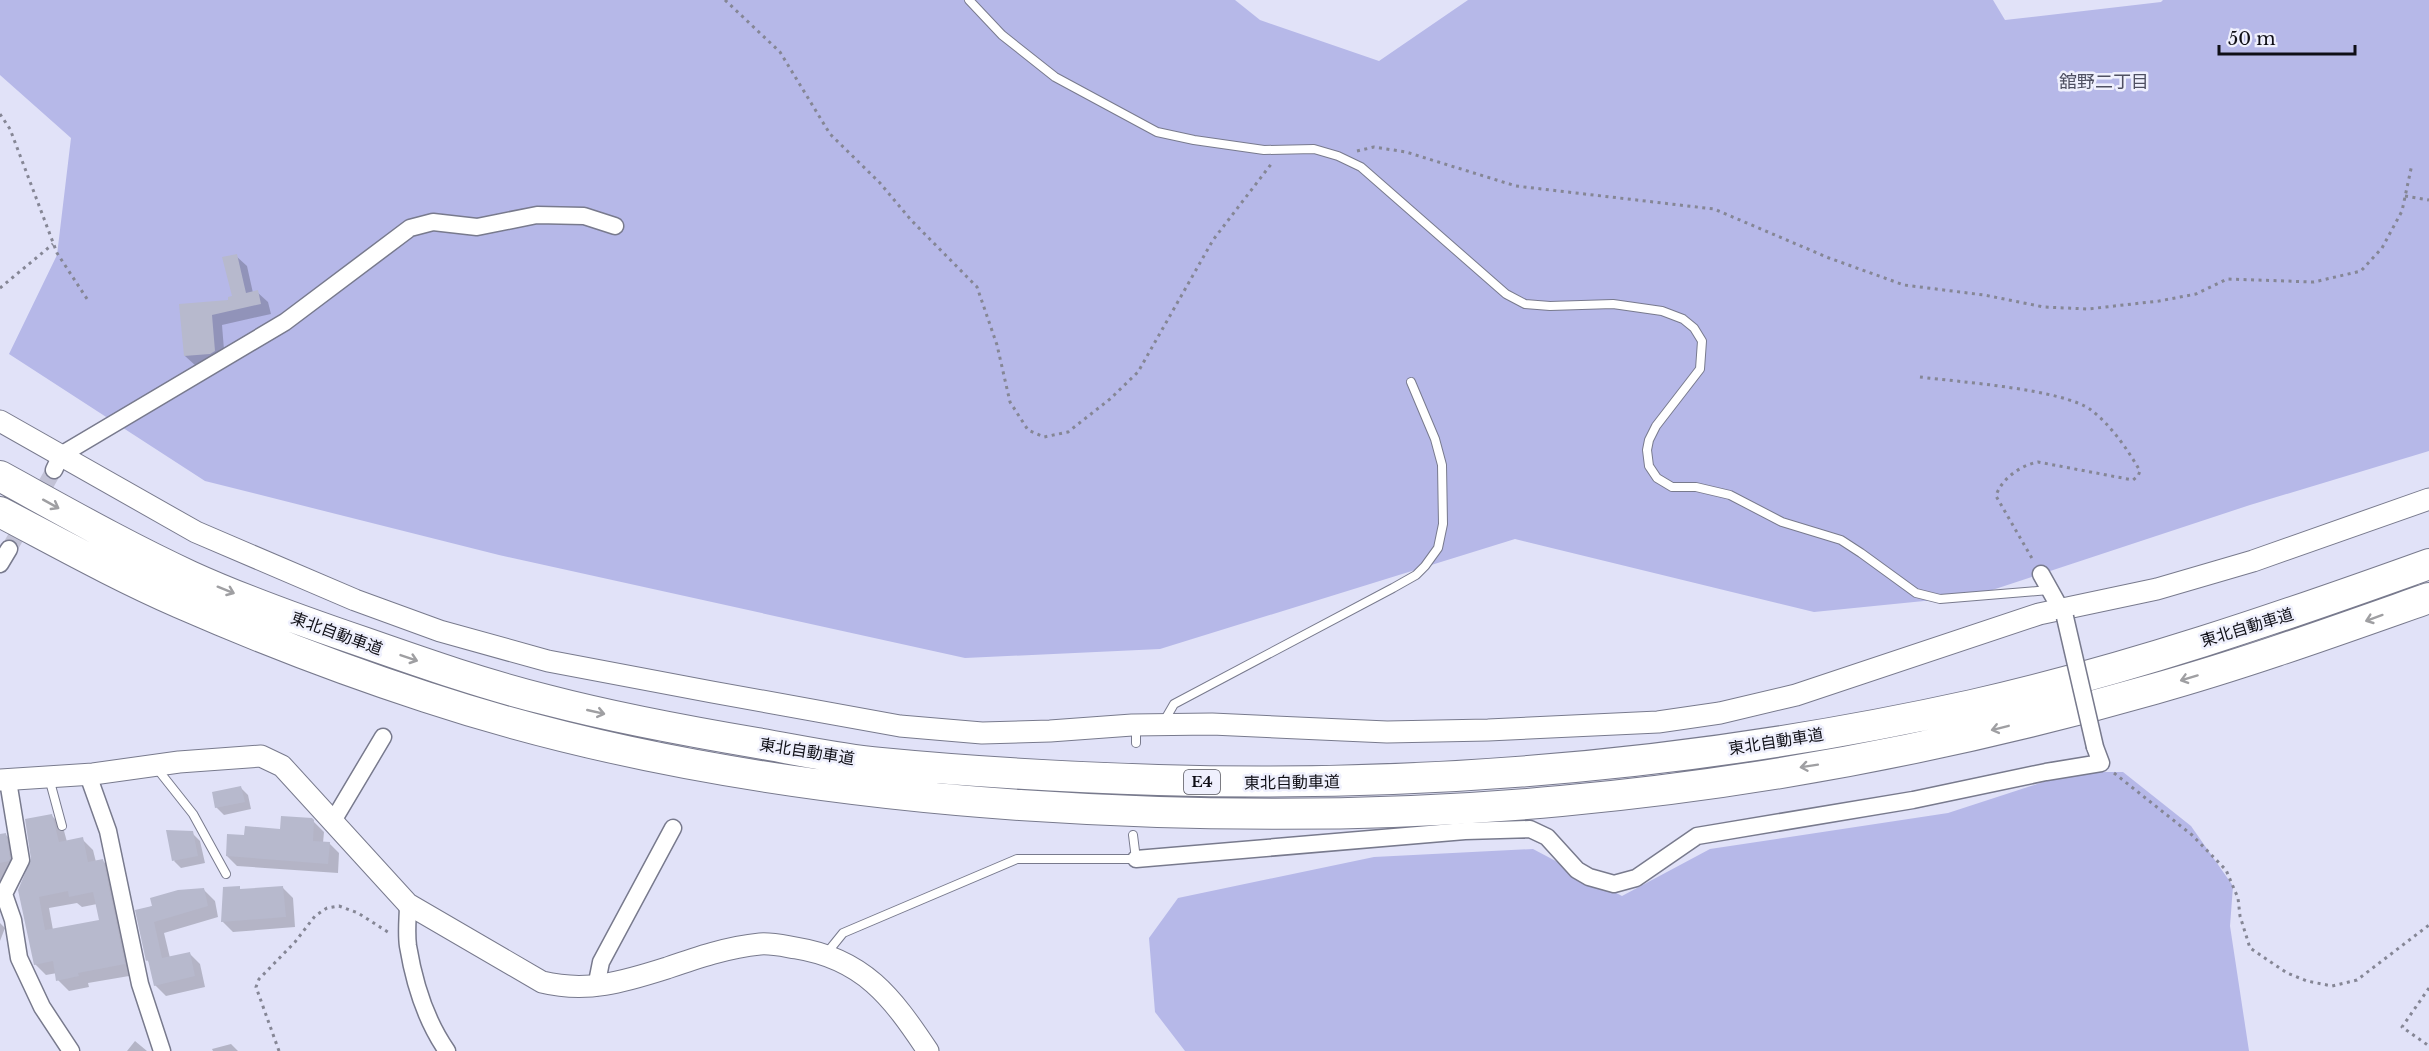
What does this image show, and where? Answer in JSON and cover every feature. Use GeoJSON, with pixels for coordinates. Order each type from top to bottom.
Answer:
{"type":"FeatureCollection","features":[{"type":"Feature","properties":{"kind":"highway","name":"東北自動車道"},"geometry":{"type":"LineString","coordinates":[[0,476],[81,520],[201,580],[324,629],[437,668],[542,699],[660,726],[874,762],[1097,778],[1242,783],[1392,781],[1560,769],[1692,755],[1834,732],[1995,699],[2138,661],[2287,615],[2429,564]]}},
{"type":"Feature","properties":{"kind":"highway","name":"東北自動車道"},"geometry":{"type":"LineString","coordinates":[[0,512],[66,548],[174,601],[290,649],[429,699],[537,730],[650,756],[780,780],[968,801],[1095,810],[1246,814],[1397,812],[1559,801],[1694,786],[1977,734],[2153,690],[2297,645],[2429,598]]}},
{"type":"Feature","properties":{"kind":"street"},"geometry":{"type":"LineString","coordinates":[[58,463],[285,322],[410,228],[433,222],[477,227],[537,215],[584,216],[615,226]]}},
{"type":"Feature","properties":{"kind":"street"},"geometry":{"type":"LineString","coordinates":[[0,421],[58,463],[196,532],[355,600],[440,631],[548,661],[900,726],[982,733],[1050,731],[1136,734],[1162,724],[1387,732],[1658,722],[1720,713],[1796,695],[2063,612],[2157,589],[2273,554],[2429,499]]}},
{"type":"Feature","properties":{"kind":"street"},"geometry":{"type":"LineString","coordinates":[[0,564],[9,549]]}},
{"type":"Feature","properties":{"kind":"street"},"geometry":{"type":"LineString","coordinates":[[1136,859],[1465,831],[1530,829],[1547,837],[1583,873],[1614,884],[1636,878],[1697,836],[1902,802],[2101,763],[2095,747],[2063,612],[2041,574]]}},
{"type":"Feature","properties":{"kind":"street"},"geometry":{"type":"LineString","coordinates":[[333,821],[383,736]]}},
{"type":"Feature","properties":{"kind":"street"},"geometry":{"type":"LineString","coordinates":[[71,1051],[42,1007],[19,958],[14,920],[4,894],[21,861],[4,780],[88,775],[261,756],[282,766],[408,904],[542,982],[564,988],[596,987],[634,978],[704,956],[761,944],[826,954],[840,959],[863,974],[888,997],[928,1051]]}},
{"type":"Feature","properties":{"kind":"street"},"geometry":{"type":"LineString","coordinates":[[88,775],[108,831],[140,984],[162,1051]]}},
{"type":"Feature","properties":{"kind":"street"},"geometry":{"type":"LineString","coordinates":[[596,987],[602,962],[673,828]]}},
{"type":"Feature","properties":{"kind":"street"},"geometry":{"type":"LineString","coordinates":[[408,904],[408,944],[418,988],[436,1035],[447,1051]]}},
{"type":"Feature","properties":{"kind":"lane"},"geometry":{"type":"LineString","coordinates":[[969,0],[1002,35],[1055,77],[1157,132],[1264,150],[1314,149],[1338,156],[1361,167],[1506,294],[1525,304],[1550,306],[1613,304],[1662,311],[1683,319],[1694,328],[1702,341],[1700,369],[1656,426],[1647,450],[1649,466],[1657,478],[1672,487],[1696,487],[1730,495],[1782,522],[1840,540],[1861,552],[1916,593],[1940,599],[2049,590]]}},
{"type":"Feature","properties":{"kind":"lane"},"geometry":{"type":"LineString","coordinates":[[1162,724],[1174,704],[1416,575],[1425,566],[1438,548],[1443,524],[1442,465],[1435,439],[1411,382]]}},
{"type":"Feature","properties":{"kind":"lane"},"geometry":{"type":"LineString","coordinates":[[155,766],[193,814],[226,874]]}},
{"type":"Feature","properties":{"kind":"lane"},"geometry":{"type":"LineString","coordinates":[[49,778],[62,826]]}},
{"type":"Feature","properties":{"kind":"lane"},"geometry":{"type":"LineString","coordinates":[[826,954],[843,933],[1017,859],[1136,859],[1133,835]]}},
{"type":"Feature","properties":{"kind":"path"},"geometry":{"type":"LineString","coordinates":[[725,0],[780,51],[830,134],[880,183],[910,220],[977,287],[997,345],[1010,402],[1028,430],[1044,437],[1068,432],[1110,399],[1138,372],[1213,240],[1282,150]]}},
{"type":"Feature","properties":{"kind":"path"},"geometry":{"type":"LineString","coordinates":[[0,114],[10,129],[57,253],[89,302]]}},
{"type":"Feature","properties":{"kind":"path"},"geometry":{"type":"LineString","coordinates":[[1338,156],[1374,147],[1406,153],[1516,186],[1714,209],[1829,258],[1904,285],[1984,295],[2044,307],[2088,309],[2159,302],[2196,294],[2227,279],[2314,282],[2361,271],[2382,248],[2402,211],[2412,164]]}},
{"type":"Feature","properties":{"kind":"path"},"geometry":{"type":"LineString","coordinates":[[2405,196],[2429,200]]}},
{"type":"Feature","properties":{"kind":"path"},"geometry":{"type":"LineString","coordinates":[[0,288],[53,244]]}},
{"type":"Feature","properties":{"kind":"path"},"geometry":{"type":"LineString","coordinates":[[1920,377],[2043,394],[2075,402],[2090,409],[2103,421],[2132,457],[2140,471],[2133,480],[2038,462],[2024,464],[1999,487],[1996,496],[2041,574]]}},
{"type":"Feature","properties":{"kind":"path"},"geometry":{"type":"LineString","coordinates":[[2101,763],[2192,835],[2226,870],[2238,898],[2240,916],[2250,948],[2287,973],[2307,981],[2332,986],[2357,980],[2429,925]]}},
{"type":"Feature","properties":{"kind":"path"},"geometry":{"type":"LineString","coordinates":[[279,1051],[256,987],[259,979],[295,942],[315,916],[327,908],[339,906],[358,913],[408,944]]}},
{"type":"Feature","properties":{"kind":"path"},"geometry":{"type":"LineString","coordinates":[[2429,988],[2402,1027],[2429,1046]]}},
{"type":"Feature","properties":{"kind":"shaded area"},"geometry":{"type":"Polygon","coordinates":[[[0,0],[1235,0],[1260,20],[1379,61],[1468,0],[1993,0],[2005,20],[2163,0],[2429,0],[2429,451],[2250,505],[1974,596],[1814,612],[1515,539],[1160,649],[965,658],[499,555],[205,481],[9,354],[57,255],[71,138],[0,75],[0,0]]]}},
{"type":"Feature","properties":{"kind":"shaded area"},"geometry":{"type":"Polygon","coordinates":[[[2074,772],[2123,772],[2191,826],[2233,886],[2230,926],[2249,1051],[1185,1051],[1155,1012],[1149,938],[1178,898],[1374,857],[1533,849],[1622,896],[1710,849],[1948,813],[2074,772]]]}},
{"type":"Feature","properties":{"kind":"building"},"geometry":{"type":"Polygon","coordinates":[[[237,254],[246,293],[258,290],[261,304],[212,315],[215,351],[210,354],[184,356],[179,304],[228,300],[228,297],[232,296],[222,257],[237,254]]]}},
{"type":"Feature","properties":{"kind":"building"},"geometry":{"type":"Polygon","coordinates":[[[241,786],[245,802],[215,808],[212,792],[241,786]]]}},
{"type":"Feature","properties":{"kind":"building"},"geometry":{"type":"Polygon","coordinates":[[[52,814],[59,842],[83,837],[88,862],[103,859],[125,964],[78,973],[79,976],[56,981],[53,961],[34,965],[18,890],[31,859],[25,819],[52,814]],[[68,891],[39,897],[45,930],[99,920],[93,892],[69,897],[68,891]]]}},
{"type":"Feature","properties":{"kind":"building"},"geometry":{"type":"Polygon","coordinates":[[[281,816],[314,820],[313,841],[330,842],[328,864],[226,856],[227,834],[244,835],[245,826],[280,829],[281,816]]]}},
{"type":"Feature","properties":{"kind":"building"},"geometry":{"type":"Polygon","coordinates":[[[166,830],[193,831],[198,856],[172,861],[166,830]]]}},
{"type":"Feature","properties":{"kind":"building"},"geometry":{"type":"Polygon","coordinates":[[[6,833],[10,858],[9,861],[0,863],[0,834],[6,833]]]}},
{"type":"Feature","properties":{"kind":"building"},"geometry":{"type":"Polygon","coordinates":[[[240,886],[240,889],[283,886],[286,917],[221,922],[223,887],[240,886]]]}},
{"type":"Feature","properties":{"kind":"building"},"geometry":{"type":"Polygon","coordinates":[[[204,888],[208,906],[154,922],[162,958],[190,952],[195,976],[154,986],[135,910],[152,906],[150,898],[178,890],[204,888]]]}},
{"type":"Feature","properties":{"kind":"tunnel"},"geometry":{"type":"LineString","coordinates":[[9,549],[54,470]]}},
{"type":"Feature","properties":{"kind":"district","name":"舘野二丁目"},"geometry":{"type":"Point","coordinates":[2104,82]}}]}
